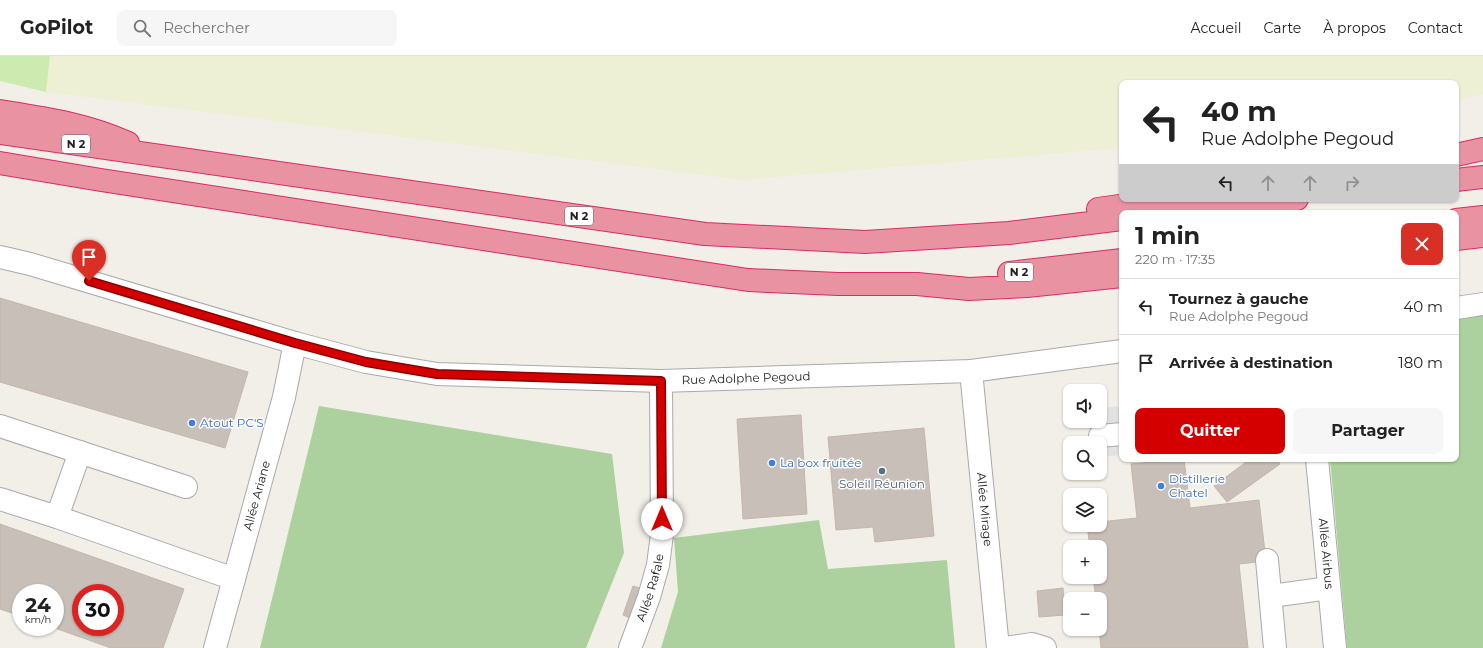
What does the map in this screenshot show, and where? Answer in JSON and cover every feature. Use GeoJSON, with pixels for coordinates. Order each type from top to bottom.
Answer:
{"type":"FeatureCollection","features":[{"type":"Feature","properties":{"kind":"highway"},"geometry":{"type":"LineString","coordinates":[[0,111],[65,121],[112,135],[152,155]]}},
{"type":"Feature","properties":{"kind":"highway","name":"N 2"},"geometry":{"type":"LineString","coordinates":[[0,133],[705,234],[865,242],[1009,232],[1119,219]]}},
{"type":"Feature","properties":{"kind":"highway"},"geometry":{"type":"LineString","coordinates":[[1459,154],[1483,149]]}},
{"type":"Feature","properties":{"kind":"highway","name":"N 2"},"geometry":{"type":"LineString","coordinates":[[0,163],[748,280],[838,284],[917,284],[1119,260]]}},
{"type":"Feature","properties":{"kind":"highway"},"geometry":{"type":"LineString","coordinates":[[0,175],[101,180]]}},
{"type":"Feature","properties":{"kind":"highway"},"geometry":{"type":"LineString","coordinates":[[1459,180],[1483,177]]}},
{"type":"Feature","properties":{"kind":"highway"},"geometry":{"type":"LineString","coordinates":[[1009,232],[1043,218],[1146,202]]}},
{"type":"Feature","properties":{"kind":"highway"},"geometry":{"type":"LineString","coordinates":[[1202,210],[1271,202]]}},
{"type":"Feature","properties":{"kind":"highway"},"geometry":{"type":"LineString","coordinates":[[1459,220],[1483,217]]}},
{"type":"Feature","properties":{"kind":"highway"},"geometry":{"type":"LineString","coordinates":[[1459,239],[1483,236]]}},
{"type":"Feature","properties":{"kind":"highway"},"geometry":{"type":"LineString","coordinates":[[917,284],[969,289],[1027,286],[1119,276]]}},
{"type":"Feature","properties":{"kind":"street","name":"Rue Adolphe Pegoud"},"geometry":{"type":"LineString","coordinates":[[0,258],[30,264],[295,343],[366,362],[437,374],[661,381],[971,371],[1119,351]]}},
{"type":"Feature","properties":{"kind":"street"},"geometry":{"type":"LineString","coordinates":[[1459,308],[1483,304]]}},
{"type":"Feature","properties":{"kind":"street","name":"Allée Ariane"},"geometry":{"type":"LineString","coordinates":[[215,648],[284,397],[295,343]]}},
{"type":"Feature","properties":{"kind":"street","name":"Allée Mirage"},"geometry":{"type":"LineString","coordinates":[[971,371],[998,648]]}},
{"type":"Feature","properties":{"kind":"street","name":"Allée Rafale"},"geometry":{"type":"LineString","coordinates":[[630,648],[649,597],[658,565],[662,534],[661,381]]}},
{"type":"Feature","properties":{"kind":"street"},"geometry":{"type":"LineString","coordinates":[[0,426],[186,487]]}},
{"type":"Feature","properties":{"kind":"street"},"geometry":{"type":"LineString","coordinates":[[1100,436],[1119,434]]}},
{"type":"Feature","properties":{"kind":"street"},"geometry":{"type":"LineString","coordinates":[[58,517],[80,452]]}},
{"type":"Feature","properties":{"kind":"street","name":"Allée Airbus"},"geometry":{"type":"LineString","coordinates":[[1317,462],[1335,648]]}},
{"type":"Feature","properties":{"kind":"street"},"geometry":{"type":"LineString","coordinates":[[0,499],[58,517],[234,579]]}},
{"type":"Feature","properties":{"kind":"street"},"geometry":{"type":"LineString","coordinates":[[1267,560],[1275,648]]}},
{"type":"Feature","properties":{"kind":"street"},"geometry":{"type":"LineString","coordinates":[[1271,596],[1329,588]]}},
{"type":"Feature","properties":{"kind":"street"},"geometry":{"type":"LineString","coordinates":[[1005,648],[1032,644],[1045,648]]}},
{"type":"Feature","properties":{"kind":"green space"},"geometry":{"type":"Polygon","coordinates":[[[0,56],[50,56],[46,92],[0,81],[0,56]]]}},
{"type":"Feature","properties":{"kind":"green space"},"geometry":{"type":"Polygon","coordinates":[[[50,56],[1483,56],[1483,94],[1459,100],[1459,80],[1119,80],[1119,148],[742,180],[46,92],[50,56]]]}},
{"type":"Feature","properties":{"kind":"green space"},"geometry":{"type":"Polygon","coordinates":[[[1483,301],[1483,648],[1347,648],[1330,462],[1459,462],[1459,310],[1483,301]]]}},
{"type":"Feature","properties":{"kind":"green space"},"geometry":{"type":"Polygon","coordinates":[[[319,406],[612,454],[624,553],[586,648],[260,648],[319,406]]]}},
{"type":"Feature","properties":{"kind":"green space"},"geometry":{"type":"Polygon","coordinates":[[[819,520],[828,569],[947,560],[955,648],[661,648],[678,592],[674,538],[819,520]]]}},
{"type":"Feature","properties":{"kind":"shaded area"},"geometry":{"type":"Polygon","coordinates":[[[1119,406],[1119,455],[1107,456],[1107,436],[1098,436],[1097,428],[1107,428],[1107,407],[1119,406]]]}},
{"type":"Feature","properties":{"kind":"building"},"geometry":{"type":"Polygon","coordinates":[[[0,298],[248,372],[225,448],[0,382],[0,298]]]}},
{"type":"Feature","properties":{"kind":"building"},"geometry":{"type":"Polygon","coordinates":[[[801,415],[807,514],[743,519],[737,419],[801,415]]]}},
{"type":"Feature","properties":{"kind":"building"},"geometry":{"type":"Polygon","coordinates":[[[924,428],[934,536],[875,542],[873,527],[836,530],[828,437],[924,428]]]}},
{"type":"Feature","properties":{"kind":"building"},"geometry":{"type":"Polygon","coordinates":[[[1152,462],[1184,462],[1190,508],[1259,500],[1266,561],[1239,564],[1248,648],[1101,648],[1100,636],[1107,636],[1107,592],[1095,592],[1094,584],[1107,584],[1107,540],[1089,540],[1088,532],[1107,532],[1107,521],[1137,518],[1131,464],[1152,462]]]}},
{"type":"Feature","properties":{"kind":"building"},"geometry":{"type":"Polygon","coordinates":[[[1246,462],[1278,462],[1280,464],[1227,502],[1214,486],[1246,462]]]}},
{"type":"Feature","properties":{"kind":"building"},"geometry":{"type":"Polygon","coordinates":[[[0,524],[184,589],[163,648],[111,648],[77,636],[124,636],[124,584],[72,584],[72,634],[64,631],[64,584],[12,584],[12,613],[0,609],[0,524]]]}},
{"type":"Feature","properties":{"kind":"building"},"geometry":{"type":"Polygon","coordinates":[[[633,586],[643,589],[632,619],[623,615],[633,586]]]}},
{"type":"Feature","properties":{"kind":"building"},"geometry":{"type":"Polygon","coordinates":[[[1063,588],[1063,615],[1039,617],[1037,591],[1063,588]]]}},
{"type":"Feature","properties":{"kind":"place","name":"Atout PC'S"},"geometry":{"type":"Point","coordinates":[192,423]}},
{"type":"Feature","properties":{"kind":"place","name":"La box fruitée"},"geometry":{"type":"Point","coordinates":[772,463]}},
{"type":"Feature","properties":{"kind":"place","name":"Soleil Réunion"},"geometry":{"type":"Point","coordinates":[882,471]}},
{"type":"Feature","properties":{"kind":"place","name":"Distillerie Chatel"},"geometry":{"type":"Point","coordinates":[1161,486]}},
{"type":"Feature","properties":{"kind":"route"},"geometry":{"type":"LineString","coordinates":[[89,281],[295,343],[366,362],[437,374],[661,381],[662,519]]}}]}
